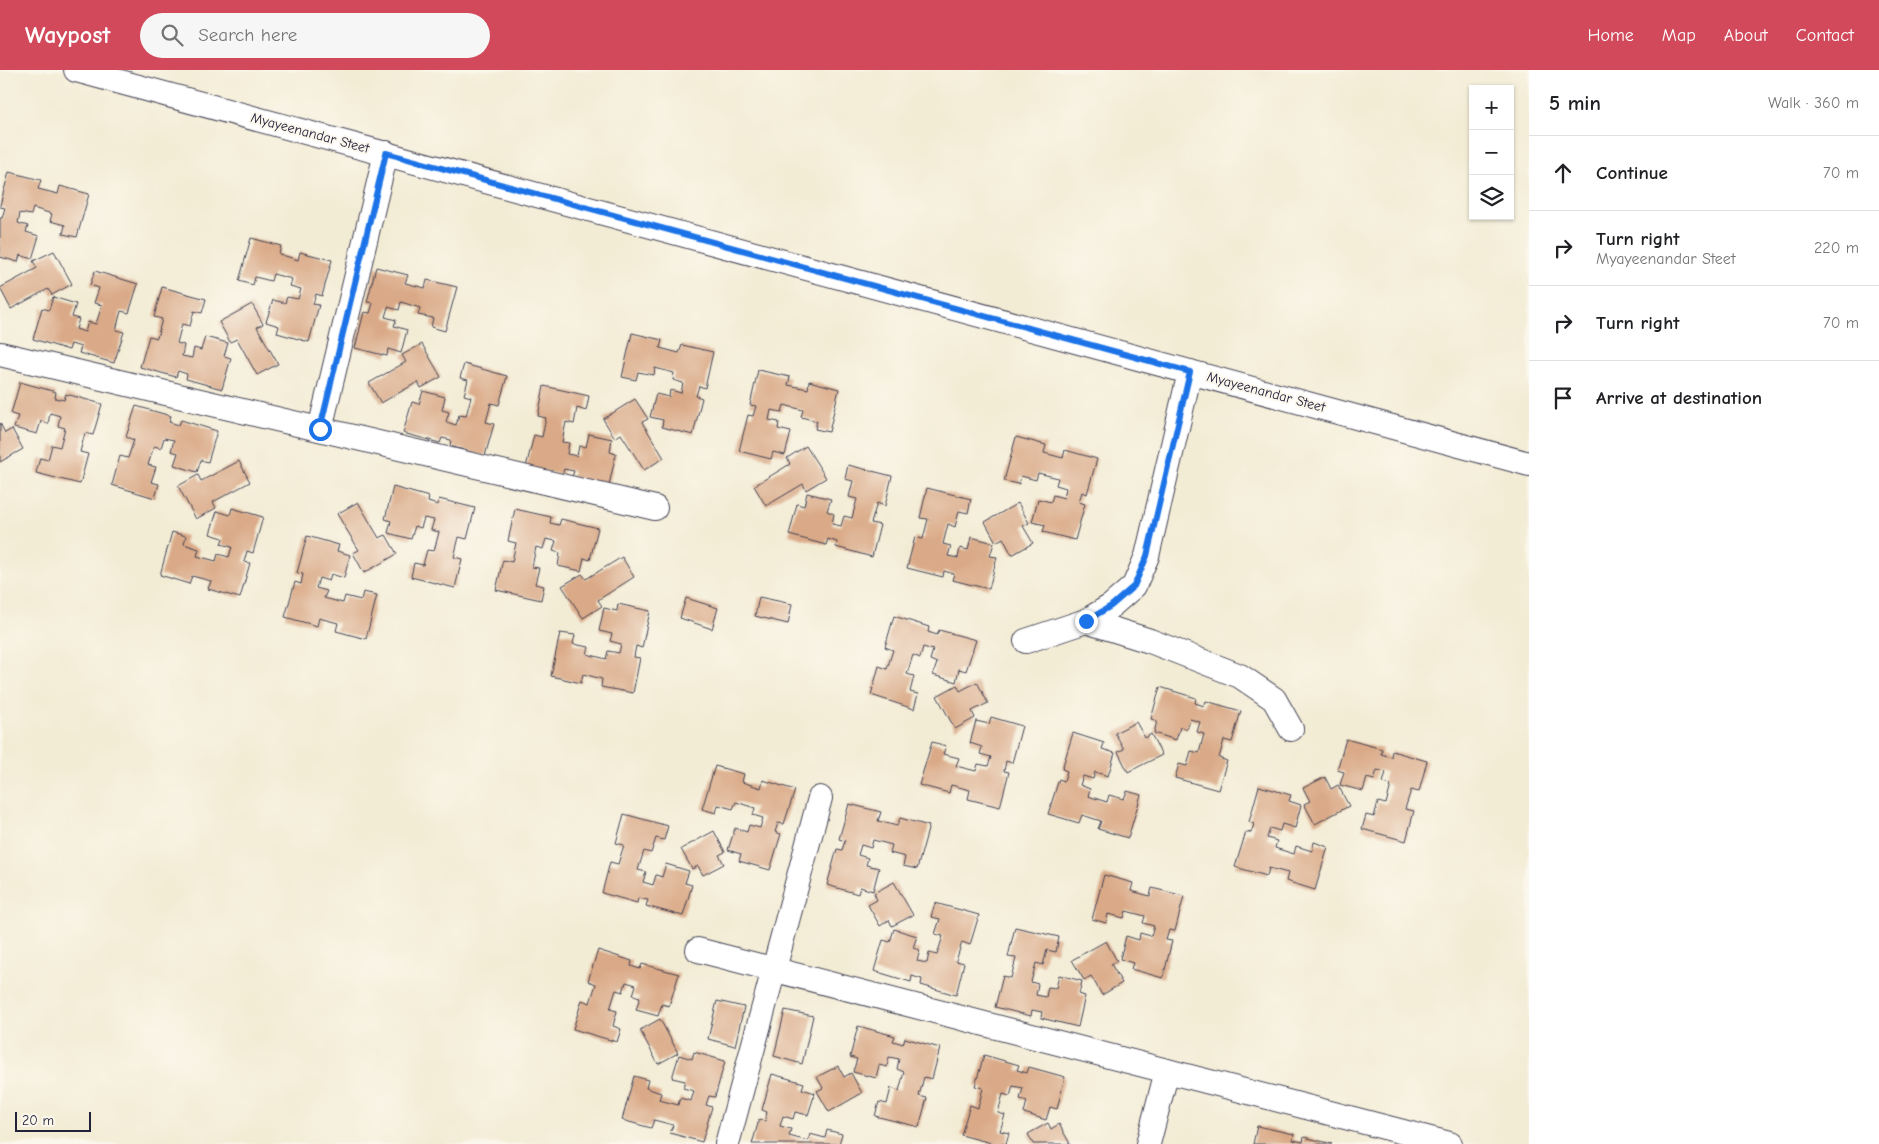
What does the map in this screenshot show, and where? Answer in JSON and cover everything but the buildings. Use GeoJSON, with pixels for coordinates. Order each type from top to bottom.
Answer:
{"type":"FeatureCollection","features":[{"type":"Feature","properties":{"kind":"street","name":"Myayeenandar Steet"},"geometry":{"type":"LineString","coordinates":[[76,70],[1529,464]]}},
{"type":"Feature","properties":{"kind":"street"},"geometry":{"type":"LineString","coordinates":[[320,429],[386,153]]}},
{"type":"Feature","properties":{"kind":"street"},"geometry":{"type":"LineString","coordinates":[[0,354],[655,508]]}},
{"type":"Feature","properties":{"kind":"street"},"geometry":{"type":"LineString","coordinates":[[1026,641],[1086,621],[1111,606],[1134,586],[1147,556],[1190,372]]}},
{"type":"Feature","properties":{"kind":"street"},"geometry":{"type":"LineString","coordinates":[[1086,621],[1150,641],[1240,676],[1274,699],[1291,729]]}},
{"type":"Feature","properties":{"kind":"street"},"geometry":{"type":"LineString","coordinates":[[727,1144],[820,798]]}},
{"type":"Feature","properties":{"kind":"street"},"geometry":{"type":"LineString","coordinates":[[698,950],[1450,1144]]}},
{"type":"Feature","properties":{"kind":"street"},"geometry":{"type":"LineString","coordinates":[[1148,1144],[1167,1071]]}},
{"type":"Feature","properties":{"kind":"route"},"geometry":{"type":"LineString","coordinates":[[320,429],[386,153],[1190,372],[1147,556],[1134,586],[1111,606],[1086,621]]}}]}
